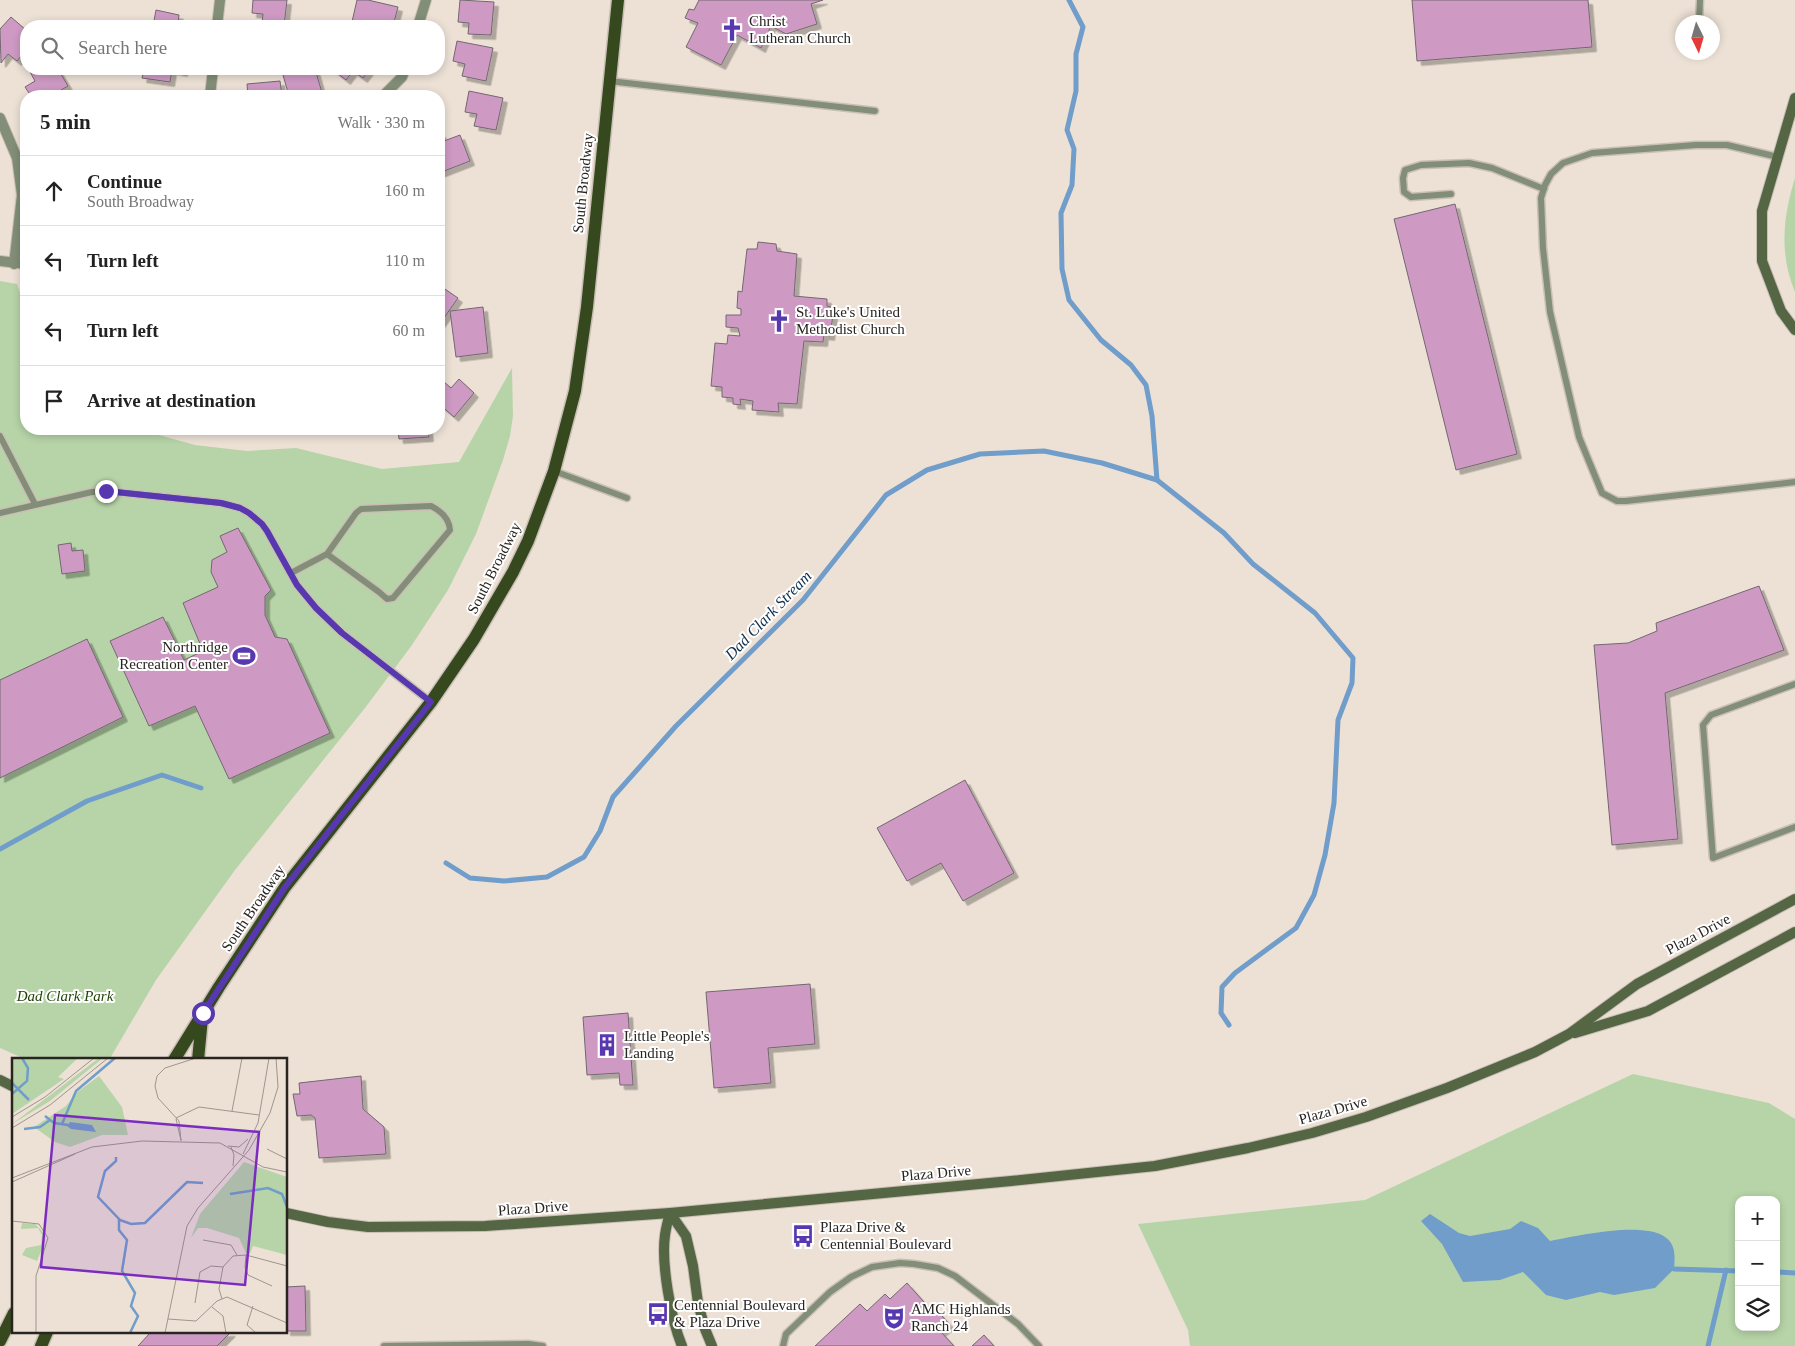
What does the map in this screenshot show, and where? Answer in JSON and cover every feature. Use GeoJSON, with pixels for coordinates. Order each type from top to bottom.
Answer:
{"type":"FeatureCollection","features":[{"type":"Feature","properties":{"kind":"main road","name":"South Broadway"},"geometry":{"type":"LineString","coordinates":[[175,1058],[285,887],[431,702],[474,639],[513,572],[528,541],[554,471],[575,391],[587,307],[618,0]]}},
{"type":"Feature","properties":{"kind":"main road"},"geometry":{"type":"LineString","coordinates":[[198,1058],[203,1013]]}},
{"type":"Feature","properties":{"kind":"main road"},"geometry":{"type":"LineString","coordinates":[[0,1341],[12,1317]]}},
{"type":"Feature","properties":{"kind":"main road"},"geometry":{"type":"LineString","coordinates":[[41,1346],[46,1334]]}},
{"type":"Feature","properties":{"kind":"street"},"geometry":{"type":"LineString","coordinates":[[218,20],[220,0]]}},
{"type":"Feature","properties":{"kind":"street"},"geometry":{"type":"LineString","coordinates":[[420,20],[426,0]]}},
{"type":"Feature","properties":{"kind":"street"},"geometry":{"type":"LineString","coordinates":[[211,90],[212,75]]}},
{"type":"Feature","properties":{"kind":"street"},"geometry":{"type":"LineString","coordinates":[[389,90],[403,75]]}},
{"type":"Feature","properties":{"kind":"street"},"geometry":{"type":"LineString","coordinates":[[1795,98],[1762,211],[1762,260],[1781,311],[1795,330]]}},
{"type":"Feature","properties":{"kind":"street"},"geometry":{"type":"LineString","coordinates":[[0,118],[18,158],[20,176]]}},
{"type":"Feature","properties":{"kind":"street"},"geometry":{"type":"LineString","coordinates":[[14,264],[20,212]]}},
{"type":"Feature","properties":{"kind":"street"},"geometry":{"type":"LineString","coordinates":[[0,261],[20,264]]}},
{"type":"Feature","properties":{"kind":"street","name":"Plaza Drive"},"geometry":{"type":"LineString","coordinates":[[288,1212],[328,1222],[368,1227],[485,1226],[670,1213],[1002,1182],[1155,1166],[1248,1148],[1366,1117],[1535,1052],[1569,1034],[1637,984],[1795,899]]}},
{"type":"Feature","properties":{"kind":"street","name":"Plaza Drive"},"geometry":{"type":"LineString","coordinates":[[1569,1034],[1648,1011],[1795,932]]}},
{"type":"Feature","properties":{"kind":"street"},"geometry":{"type":"LineString","coordinates":[[0,1080],[12,1086]]}},
{"type":"Feature","properties":{"kind":"street"},"geometry":{"type":"LineString","coordinates":[[670,1213],[664,1236],[666,1278],[672,1311],[682,1346]]}},
{"type":"Feature","properties":{"kind":"street"},"geometry":{"type":"LineString","coordinates":[[670,1213],[686,1236],[693,1266],[698,1303],[712,1346]]}},
{"type":"Feature","properties":{"kind":"lane"},"geometry":{"type":"LineString","coordinates":[[1699,15],[1700,0]]}},
{"type":"Feature","properties":{"kind":"lane"},"geometry":{"type":"LineString","coordinates":[[610,82],[875,111]]}},
{"type":"Feature","properties":{"kind":"lane"},"geometry":{"type":"LineString","coordinates":[[1778,157],[1727,145],[1696,145],[1592,153],[1563,163],[1551,174],[1541,198],[1543,248],[1550,312],[1579,437],[1602,493],[1617,501],[1626,501],[1795,482]]}},
{"type":"Feature","properties":{"kind":"lane"},"geometry":{"type":"LineString","coordinates":[[1451,194],[1407,196],[1404,192],[1403,178],[1405,170],[1421,165],[1469,163],[1492,168],[1544,189]]}},
{"type":"Feature","properties":{"kind":"lane"},"geometry":{"type":"LineString","coordinates":[[0,436],[35,504]]}},
{"type":"Feature","properties":{"kind":"lane"},"geometry":{"type":"LineString","coordinates":[[554,471],[627,498]]}},
{"type":"Feature","properties":{"kind":"lane"},"geometry":{"type":"LineString","coordinates":[[0,513],[92,492],[106,491],[221,503],[240,508],[262,524],[297,585],[316,608],[342,633],[431,702]]}},
{"type":"Feature","properties":{"kind":"lane"},"geometry":{"type":"LineString","coordinates":[[291,573],[327,554],[356,513],[361,509],[431,506],[448,519],[450,524],[450,530],[393,598],[387,599],[327,554]]}},
{"type":"Feature","properties":{"kind":"lane"},"geometry":{"type":"LineString","coordinates":[[1795,684],[1711,715],[1703,725],[1713,858],[1795,827]]}},
{"type":"Feature","properties":{"kind":"lane"},"geometry":{"type":"LineString","coordinates":[[782,1346],[786,1334],[830,1292],[851,1277],[872,1268],[914,1264],[938,1268],[955,1276],[1018,1324],[1039,1346]]}},
{"type":"Feature","properties":{"kind":"lane"},"geometry":{"type":"LineString","coordinates":[[384,1346],[543,1346]]}},
{"type":"Feature","properties":{"kind":"green space"},"geometry":{"type":"Polygon","coordinates":[[[1795,178],[1795,292],[1787,264],[1785,235],[1788,206],[1795,178]]]}},
{"type":"Feature","properties":{"kind":"green space","name":"Dad Clark Park"},"geometry":{"type":"Polygon","coordinates":[[[0,281],[17,284],[20,293],[20,435],[159,435],[195,445],[247,451],[296,448],[382,469],[459,462],[512,368],[513,416],[510,436],[476,534],[448,590],[412,645],[365,708],[235,870],[156,980],[110,1058],[22,1058],[0,1048],[0,281]]]}},
{"type":"Feature","properties":{"kind":"green space"},"geometry":{"type":"Polygon","coordinates":[[[1633,1074],[1769,1103],[1795,1119],[1795,1346],[1190,1346],[1188,1330],[1138,1224],[1365,1200],[1633,1074]]]}},
{"type":"Feature","properties":{"kind":"water"},"geometry":{"type":"Polygon","coordinates":[[[1430,1214],[1459,1233],[1470,1236],[1510,1229],[1521,1221],[1538,1228],[1550,1241],[1609,1231],[1641,1230],[1655,1232],[1665,1237],[1671,1243],[1674,1255],[1674,1269],[1655,1288],[1614,1295],[1600,1292],[1566,1300],[1546,1295],[1523,1272],[1500,1280],[1463,1282],[1442,1244],[1421,1221],[1430,1214]]]}},
{"type":"Feature","properties":{"kind":"building"},"geometry":{"type":"Polygon","coordinates":[[[253,0],[287,0],[285,20],[262,20],[263,14],[252,13],[253,0]]]}},
{"type":"Feature","properties":{"kind":"building"},"geometry":{"type":"Polygon","coordinates":[[[357,0],[368,0],[398,7],[395,20],[352,20],[357,0]]]}},
{"type":"Feature","properties":{"kind":"building"},"geometry":{"type":"Polygon","coordinates":[[[460,0],[494,2],[491,35],[468,34],[469,23],[458,22],[460,0]]]}},
{"type":"Feature","properties":{"kind":"building","name":"Christ Lutheran Church"},"geometry":{"type":"Polygon","coordinates":[[[699,0],[823,0],[811,4],[817,24],[786,34],[771,26],[761,48],[737,35],[721,65],[686,47],[698,23],[685,18],[689,9],[694,10],[699,0]]]}},
{"type":"Feature","properties":{"kind":"building"},"geometry":{"type":"Polygon","coordinates":[[[1412,0],[1588,0],[1592,47],[1417,61],[1412,0]]]}},
{"type":"Feature","properties":{"kind":"building"},"geometry":{"type":"Polygon","coordinates":[[[156,10],[179,15],[178,20],[154,20],[156,10]]]}},
{"type":"Feature","properties":{"kind":"building"},"geometry":{"type":"Polygon","coordinates":[[[11,17],[20,25],[20,57],[17,61],[8,54],[1,63],[0,29],[11,17]]]}},
{"type":"Feature","properties":{"kind":"building"},"geometry":{"type":"Polygon","coordinates":[[[457,41],[493,48],[486,81],[462,76],[465,64],[453,61],[457,41]]]}},
{"type":"Feature","properties":{"kind":"building"},"geometry":{"type":"Polygon","coordinates":[[[32,75],[62,75],[68,86],[61,90],[27,90],[25,87],[35,81],[32,75]]]}},
{"type":"Feature","properties":{"kind":"building"},"geometry":{"type":"Polygon","coordinates":[[[143,75],[171,75],[170,82],[142,78],[143,75]]]}},
{"type":"Feature","properties":{"kind":"building"},"geometry":{"type":"Polygon","coordinates":[[[283,75],[317,75],[321,90],[287,90],[283,75]]]}},
{"type":"Feature","properties":{"kind":"building"},"geometry":{"type":"Polygon","coordinates":[[[340,75],[350,75],[346,80],[340,75]]]}},
{"type":"Feature","properties":{"kind":"building"},"geometry":{"type":"Polygon","coordinates":[[[280,81],[281,90],[248,90],[247,84],[280,81]]]}},
{"type":"Feature","properties":{"kind":"building"},"geometry":{"type":"Polygon","coordinates":[[[469,91],[503,98],[496,130],[474,126],[477,114],[465,112],[469,91]]]}},
{"type":"Feature","properties":{"kind":"building"},"geometry":{"type":"Polygon","coordinates":[[[460,135],[470,161],[445,171],[445,141],[460,135]]]}},
{"type":"Feature","properties":{"kind":"building"},"geometry":{"type":"Polygon","coordinates":[[[1455,204],[1517,454],[1456,470],[1394,219],[1455,204]]]}},
{"type":"Feature","properties":{"kind":"building","name":"St. Luke's United Methodist Church"},"geometry":{"type":"Polygon","coordinates":[[[758,242],[776,244],[777,251],[797,254],[794,296],[827,299],[827,306],[834,308],[830,336],[824,335],[823,342],[804,341],[797,404],[778,403],[779,412],[752,410],[753,401],[740,399],[741,405],[733,404],[733,398],[722,397],[722,387],[711,386],[715,343],[727,344],[728,335],[740,336],[738,328],[726,327],[726,315],[741,315],[741,309],[737,308],[738,291],[742,292],[747,249],[757,249],[758,242]]]}},
{"type":"Feature","properties":{"kind":"building"},"geometry":{"type":"Polygon","coordinates":[[[445,289],[458,298],[445,316],[445,289]]]}},
{"type":"Feature","properties":{"kind":"building"},"geometry":{"type":"Polygon","coordinates":[[[483,307],[488,353],[456,357],[450,311],[483,307]]]}},
{"type":"Feature","properties":{"kind":"building"},"geometry":{"type":"Polygon","coordinates":[[[459,379],[474,393],[454,417],[445,409],[445,383],[451,388],[459,379]]]}},
{"type":"Feature","properties":{"kind":"building"},"geometry":{"type":"Polygon","coordinates":[[[399,435],[429,435],[429,437],[399,439],[399,435]]]}},
{"type":"Feature","properties":{"kind":"building","name":"Northridge Recreation Center"},"geometry":{"type":"Polygon","coordinates":[[[238,528],[271,590],[265,596],[265,615],[275,637],[287,639],[330,733],[229,779],[195,706],[149,726],[110,641],[163,617],[184,660],[203,651],[183,603],[218,587],[211,572],[212,560],[227,552],[220,536],[238,528]]]}},
{"type":"Feature","properties":{"kind":"building"},"geometry":{"type":"Polygon","coordinates":[[[71,543],[72,551],[83,550],[85,571],[62,574],[58,545],[71,543]]]}},
{"type":"Feature","properties":{"kind":"building"},"geometry":{"type":"Polygon","coordinates":[[[1759,586],[1784,650],[1665,693],[1678,839],[1612,845],[1594,645],[1628,643],[1657,631],[1656,623],[1759,586]]]}},
{"type":"Feature","properties":{"kind":"building"},"geometry":{"type":"Polygon","coordinates":[[[87,639],[123,717],[0,778],[0,680],[87,639]]]}},
{"type":"Feature","properties":{"kind":"building"},"geometry":{"type":"Polygon","coordinates":[[[965,780],[1014,873],[963,901],[941,863],[907,881],[877,828],[965,780]]]}},
{"type":"Feature","properties":{"kind":"building"},"geometry":{"type":"Polygon","coordinates":[[[810,984],[815,1044],[768,1048],[771,1083],[714,1088],[706,992],[810,984]]]}},
{"type":"Feature","properties":{"kind":"building","name":"Little People's Landing"},"geometry":{"type":"Polygon","coordinates":[[[628,1013],[633,1085],[620,1085],[619,1073],[587,1075],[583,1017],[628,1013]]]}},
{"type":"Feature","properties":{"kind":"building"},"geometry":{"type":"Polygon","coordinates":[[[361,1076],[363,1109],[384,1127],[386,1154],[319,1158],[315,1118],[311,1115],[297,1116],[293,1094],[300,1094],[299,1083],[361,1076]]]}},
{"type":"Feature","properties":{"kind":"building","name":"AMC Highlands Ranch 24"},"geometry":{"type":"Polygon","coordinates":[[[907,1283],[932,1311],[935,1308],[950,1325],[941,1332],[954,1346],[815,1346],[860,1304],[867,1311],[885,1294],[890,1299],[907,1283]]]}},
{"type":"Feature","properties":{"kind":"building"},"geometry":{"type":"Polygon","coordinates":[[[305,1286],[306,1331],[288,1331],[288,1287],[305,1286]]]}},
{"type":"Feature","properties":{"kind":"building"},"geometry":{"type":"Polygon","coordinates":[[[149,1334],[229,1334],[217,1346],[138,1346],[149,1334]]]}},
{"type":"Feature","properties":{"kind":"building","name":"AMC Highlands Ranch 24"},"geometry":{"type":"Polygon","coordinates":[[[984,1335],[994,1346],[972,1346],[984,1335]]]}},
{"type":"Feature","properties":{"kind":"waterway"},"geometry":{"type":"LineString","coordinates":[[1069,0],[1083,27],[1076,54],[1076,91],[1067,130],[1074,149],[1072,185],[1061,213],[1062,269],[1069,300],[1101,340],[1131,365],[1146,385],[1152,416],[1157,480],[1224,533],[1253,564],[1315,613],[1353,658],[1352,683],[1338,720],[1334,803],[1325,855],[1314,895],[1296,928],[1235,973],[1222,987],[1221,1013],[1229,1025]]}},
{"type":"Feature","properties":{"kind":"waterway","name":"Dad Clark Stream"},"geometry":{"type":"LineString","coordinates":[[446,863],[470,878],[504,881],[547,877],[584,857],[600,831],[613,797],[676,726],[803,600],[886,495],[927,470],[980,454],[1044,451],[1102,463],[1157,480]]}},
{"type":"Feature","properties":{"kind":"waterway","name":"Dad Clark Stream"},"geometry":{"type":"LineString","coordinates":[[0,849],[87,801],[162,775],[201,788]]}},
{"type":"Feature","properties":{"kind":"waterway"},"geometry":{"type":"LineString","coordinates":[[1674,1269],[1735,1271]]}},
{"type":"Feature","properties":{"kind":"waterway"},"geometry":{"type":"LineString","coordinates":[[1708,1346],[1726,1270]]}},
{"type":"Feature","properties":{"kind":"waterway"},"geometry":{"type":"LineString","coordinates":[[1780,1272],[1795,1273]]}},
{"type":"Feature","properties":{"kind":"place","name":"Christ Lutheran Church"},"geometry":{"type":"Point","coordinates":[732,30]}},
{"type":"Feature","properties":{"kind":"place","name":"St. Luke's United Methodist Church"},"geometry":{"type":"Point","coordinates":[779,321]}},
{"type":"Feature","properties":{"kind":"place","name":"Northridge Recreation Center"},"geometry":{"type":"Point","coordinates":[244,656]}},
{"type":"Feature","properties":{"kind":"place","name":"Little People's Landing"},"geometry":{"type":"Point","coordinates":[607,1045]}},
{"type":"Feature","properties":{"kind":"place","name":"Plaza Drive & Centennial Boulevard"},"geometry":{"type":"Point","coordinates":[803,1236]}},
{"type":"Feature","properties":{"kind":"place","name":"Centennial Boulevard & Plaza Drive"},"geometry":{"type":"Point","coordinates":[658,1314]}},
{"type":"Feature","properties":{"kind":"place","name":"AMC Highlands Ranch 24"},"geometry":{"type":"Point","coordinates":[894,1318]}},
{"type":"Feature","properties":{"kind":"route"},"geometry":{"type":"LineString","coordinates":[[106,491],[221,503],[240,508],[249,513],[267,531],[297,585],[316,608],[342,633],[431,702],[285,887],[203,1013]]}}]}
